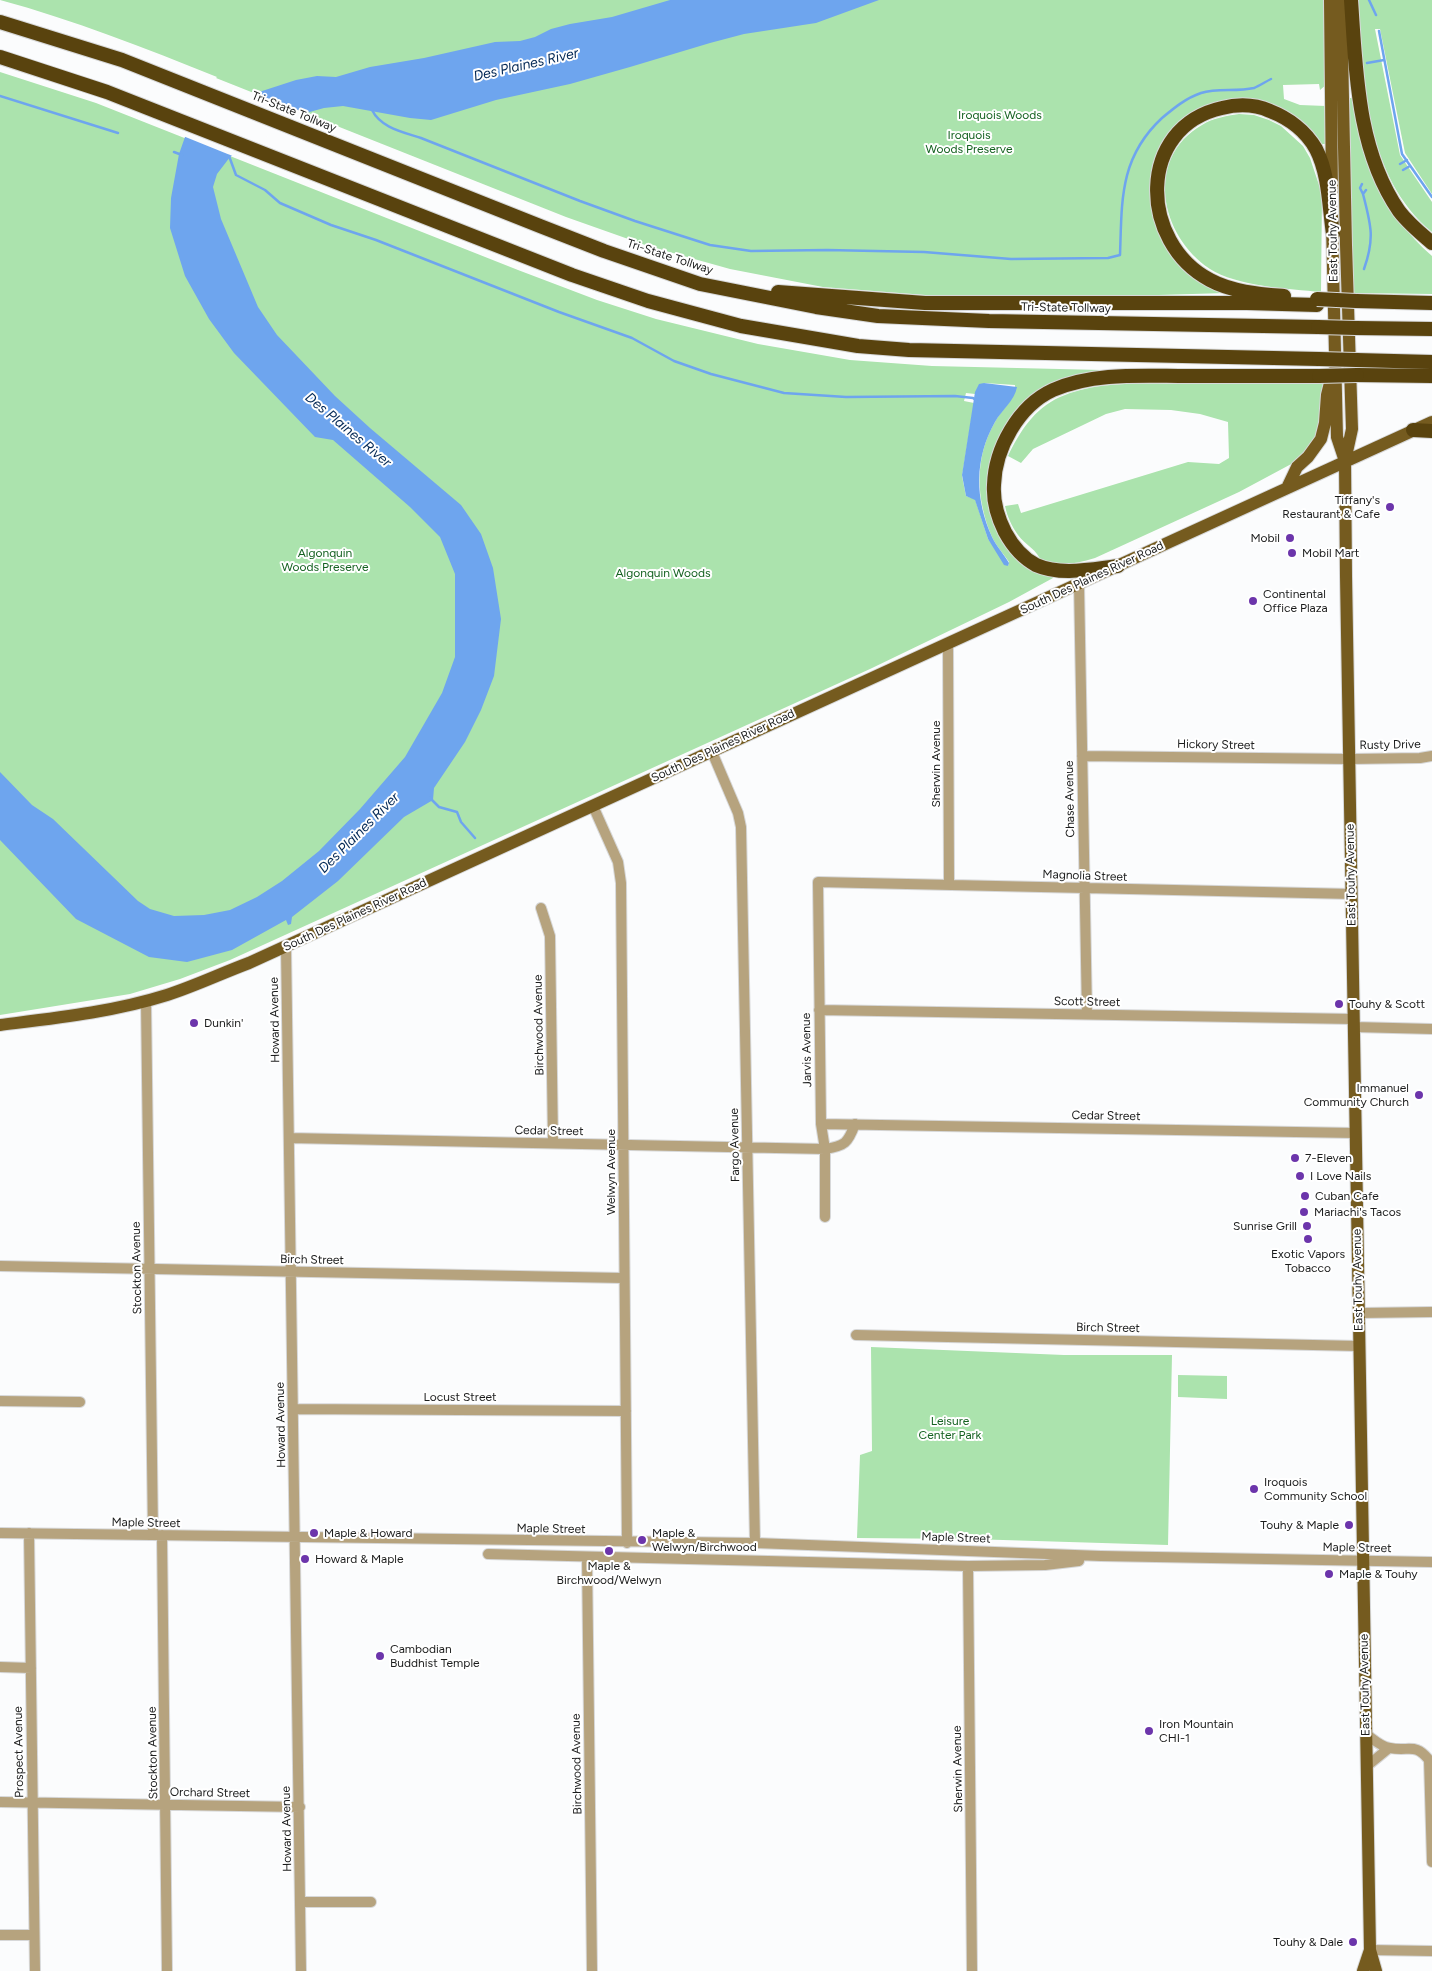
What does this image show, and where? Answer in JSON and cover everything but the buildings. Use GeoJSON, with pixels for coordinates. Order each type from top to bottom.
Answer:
{"type":"FeatureCollection","features":[{"type":"Feature","properties":{"kind":"highway"},"geometry":{"type":"LineString","coordinates":[[1351,0],[1353,44],[1361,109],[1373,156],[1387,191],[1400,212],[1416,230],[1432,243]]}},
{"type":"Feature","properties":{"kind":"highway","name":"Tri-State Tollway"},"geometry":{"type":"LineString","coordinates":[[0,22],[122,60],[604,251],[700,284],[816,307],[878,316],[989,321],[1432,330]]}},
{"type":"Feature","properties":{"kind":"highway"},"geometry":{"type":"LineString","coordinates":[[0,57],[107,92],[180,119],[572,275],[648,302],[741,326],[858,346],[909,350],[1432,362]]}},
{"type":"Feature","properties":{"kind":"highway"},"geometry":{"type":"LineString","coordinates":[[1317,302],[1223,286],[1189,266],[1171,244],[1158,211],[1156,185],[1160,165],[1170,144],[1197,117],[1212,110],[1230,106],[1261,107],[1293,123],[1316,150],[1327,188],[1333,234]]}},
{"type":"Feature","properties":{"kind":"highway"},"geometry":{"type":"LineString","coordinates":[[737,290],[809,293],[925,303],[1317,302],[1432,309]]}},
{"type":"Feature","properties":{"kind":"highway"},"geometry":{"type":"LineString","coordinates":[[1356,304],[1432,303]]}},
{"type":"Feature","properties":{"kind":"highway"},"geometry":{"type":"LineString","coordinates":[[1118,566],[1068,571],[1037,565],[1027,559],[1009,539],[996,507],[993,487],[995,467],[1007,436],[1027,409],[1051,391],[1084,380],[1121,376],[1432,376]]}},
{"type":"Feature","properties":{"kind":"highway"},"geometry":{"type":"LineString","coordinates":[[1413,430],[1432,432]]}},
{"type":"Feature","properties":{"kind":"main road","name":"East Touhy Avenue"},"geometry":{"type":"LineString","coordinates":[[1330,0],[1337,437],[1346,461]]}},
{"type":"Feature","properties":{"kind":"main road","name":"East Touhy Avenue"},"geometry":{"type":"LineString","coordinates":[[1341,0],[1352,429],[1346,461],[1362,1561],[1370,1950],[1376,1971]]}},
{"type":"Feature","properties":{"kind":"main road"},"geometry":{"type":"LineString","coordinates":[[1287,488],[1297,467],[1308,457],[1320,439],[1326,424],[1327,395],[1335,365]]}},
{"type":"Feature","properties":{"kind":"main road","name":"South Des Plaines River Road"},"geometry":{"type":"LineString","coordinates":[[0,1025],[83,1014],[146,1001],[286,947],[1432,422]]}},
{"type":"Feature","properties":{"kind":"main road","name":"East Touhy Avenue"},"geometry":{"type":"LineString","coordinates":[[1363,1971],[1370,1950]]}},
{"type":"Feature","properties":{"kind":"street","name":"Chase Avenue"},"geometry":{"type":"LineString","coordinates":[[1079,584],[1087,1014]]}},
{"type":"Feature","properties":{"kind":"street","name":"Sherwin Avenue"},"geometry":{"type":"LineString","coordinates":[[948,644],[949,884]]}},
{"type":"Feature","properties":{"kind":"street","name":"Fargo Avenue"},"geometry":{"type":"LineString","coordinates":[[712,752],[738,813],[741,827],[755,1544]]}},
{"type":"Feature","properties":{"kind":"street","name":"Hickory Street"},"geometry":{"type":"LineString","coordinates":[[1082,756],[1349,758]]}},
{"type":"Feature","properties":{"kind":"street","name":"Rusty Drive"},"geometry":{"type":"LineString","coordinates":[[1349,758],[1420,758],[1432,756]]}},
{"type":"Feature","properties":{"kind":"street","name":"Welwyn Avenue"},"geometry":{"type":"LineString","coordinates":[[592,806],[618,862],[621,883],[624,1144],[623,1278],[627,1543]]}},
{"type":"Feature","properties":{"kind":"street","name":"Magnolia Street"},"geometry":{"type":"LineString","coordinates":[[818,882],[1352,894]]}},
{"type":"Feature","properties":{"kind":"street","name":"Jarvis Avenue"},"geometry":{"type":"LineString","coordinates":[[818,882],[821,1124],[825,1149],[825,1217]]}},
{"type":"Feature","properties":{"kind":"street","name":"Birchwood Avenue"},"geometry":{"type":"LineString","coordinates":[[541,908],[550,936],[553,1144]]}},
{"type":"Feature","properties":{"kind":"street","name":"Howard Avenue"},"geometry":{"type":"LineString","coordinates":[[286,947],[301,1971]]}},
{"type":"Feature","properties":{"kind":"street","name":"Stockton Avenue"},"geometry":{"type":"LineString","coordinates":[[146,1001],[150,1269],[166,1805],[167,1971]]}},
{"type":"Feature","properties":{"kind":"street","name":"Scott Street"},"geometry":{"type":"LineString","coordinates":[[819,1010],[1087,1014],[1354,1023],[1432,1029]]}},
{"type":"Feature","properties":{"kind":"street","name":"Cedar Street"},"geometry":{"type":"LineString","coordinates":[[821,1124],[1356,1133]]}},
{"type":"Feature","properties":{"kind":"street","name":"Cedar Street"},"geometry":{"type":"LineString","coordinates":[[289,1138],[825,1149],[841,1146],[850,1139],[855,1124]]}},
{"type":"Feature","properties":{"kind":"street","name":"Birch Street"},"geometry":{"type":"LineString","coordinates":[[0,1266],[623,1278]]}},
{"type":"Feature","properties":{"kind":"street"},"geometry":{"type":"LineString","coordinates":[[1359,1313],[1432,1312]]}},
{"type":"Feature","properties":{"kind":"street","name":"Birch Street"},"geometry":{"type":"LineString","coordinates":[[856,1336],[1359,1346]]}},
{"type":"Feature","properties":{"kind":"street"},"geometry":{"type":"LineString","coordinates":[[0,1401],[80,1402]]}},
{"type":"Feature","properties":{"kind":"street","name":"Locust Street"},"geometry":{"type":"LineString","coordinates":[[294,1409],[626,1411]]}},
{"type":"Feature","properties":{"kind":"street","name":"Maple Street"},"geometry":{"type":"LineString","coordinates":[[0,1533],[755,1544],[1101,1556],[1432,1562]]}},
{"type":"Feature","properties":{"kind":"street","name":"Prospect Avenue"},"geometry":{"type":"LineString","coordinates":[[29,1533],[34,1971]]}},
{"type":"Feature","properties":{"kind":"street","name":"Maple Street"},"geometry":{"type":"LineString","coordinates":[[488,1554],[968,1566],[1045,1564],[1101,1556]]}},
{"type":"Feature","properties":{"kind":"street","name":"Birchwood Avenue"},"geometry":{"type":"LineString","coordinates":[[587,1556],[592,1971]]}},
{"type":"Feature","properties":{"kind":"street","name":"Sherwin Avenue"},"geometry":{"type":"LineString","coordinates":[[968,1566],[972,1971]]}},
{"type":"Feature","properties":{"kind":"street"},"geometry":{"type":"LineString","coordinates":[[0,1667],[31,1668]]}},
{"type":"Feature","properties":{"kind":"street"},"geometry":{"type":"LineString","coordinates":[[1366,1734],[1389,1748],[1412,1748],[1422,1751],[1429,1760],[1432,1862]]}},
{"type":"Feature","properties":{"kind":"street"},"geometry":{"type":"LineString","coordinates":[[1367,1766],[1389,1748]]}},
{"type":"Feature","properties":{"kind":"street","name":"Orchard Street"},"geometry":{"type":"LineString","coordinates":[[0,1802],[300,1807]]}},
{"type":"Feature","properties":{"kind":"street"},"geometry":{"type":"LineString","coordinates":[[300,1902],[371,1902]]}},
{"type":"Feature","properties":{"kind":"street"},"geometry":{"type":"LineString","coordinates":[[0,1935],[34,1935]]}},
{"type":"Feature","properties":{"kind":"street"},"geometry":{"type":"LineString","coordinates":[[1370,1950],[1432,1951]]}},
{"type":"Feature","properties":{"kind":"green space","name":"Iroquois Woods Preserve"},"geometry":{"type":"Polygon","coordinates":[[[0,0],[1325,0],[1327,84],[1320,90],[1319,84],[1283,85],[1284,99],[1300,105],[1326,106],[1327,144],[1319,144],[1314,136],[1227,101],[1210,105],[1193,113],[1176,128],[1163,144],[1155,161],[1151,181],[1150,199],[1157,227],[1167,247],[1226,293],[1125,296],[925,295],[823,287],[730,269],[648,246],[566,217],[136,45],[55,16],[0,0]]]}},
{"type":"Feature","properties":{"kind":"green space"},"geometry":{"type":"Polygon","coordinates":[[[1358,0],[1432,0],[1432,194],[1405,153],[1380,29],[1375,29],[1400,155],[1432,202],[1432,232],[1410,209],[1393,184],[1380,155],[1366,94],[1358,0]]]}},
{"type":"Feature","properties":{"kind":"green space","name":"Algonquin Woods Preserve"},"geometry":{"type":"Polygon","coordinates":[[[0,72],[96,103],[518,270],[597,300],[656,319],[758,344],[850,360],[932,366],[1102,370],[1009,420],[998,439],[991,457],[987,495],[989,511],[998,533],[1013,555],[1054,574],[1053,578],[1009,602],[870,669],[230,960],[180,979],[130,994],[0,1015],[0,72]],[[984,383],[975,394],[966,393],[964,401],[974,403],[962,476],[966,496],[975,499],[988,539],[1008,566],[1009,562],[994,540],[987,523],[980,493],[980,479],[983,450],[988,436],[998,417],[1011,400],[1015,385],[984,383]]]}},
{"type":"Feature","properties":{"kind":"green space"},"geometry":{"type":"Polygon","coordinates":[[[1349,98],[1353,98],[1363,144],[1370,165],[1388,204],[1400,222],[1432,256],[1432,294],[1354,293],[1351,248],[1349,98]]]}},
{"type":"Feature","properties":{"kind":"green space"},"geometry":{"type":"Polygon","coordinates":[[[1239,114],[1254,115],[1281,126],[1303,146],[1310,158],[1322,194],[1321,292],[1263,286],[1221,275],[1210,269],[1193,255],[1180,237],[1170,218],[1166,197],[1166,176],[1172,157],[1184,139],[1202,125],[1215,119],[1239,114]]]}},
{"type":"Feature","properties":{"kind":"green space"},"geometry":{"type":"Polygon","coordinates":[[[1323,383],[1323,402],[1318,430],[1312,443],[1295,462],[1239,492],[1095,558],[1068,564],[1041,562],[1037,554],[1018,535],[1007,514],[1005,506],[1018,504],[1021,513],[1188,462],[1219,464],[1229,458],[1228,422],[1200,414],[1171,410],[1125,409],[1106,414],[1033,449],[1021,463],[1008,456],[1035,414],[1060,397],[1091,388],[1123,384],[1323,383]]]}},
{"type":"Feature","properties":{"kind":"green space","name":"Leisure Center Park"},"geometry":{"type":"Polygon","coordinates":[[[871,1347],[1064,1355],[1172,1355],[1168,1545],[970,1539],[857,1538],[860,1455],[872,1451],[871,1347]]]}},
{"type":"Feature","properties":{"kind":"green space"},"geometry":{"type":"Polygon","coordinates":[[[1178,1375],[1227,1376],[1227,1399],[1178,1397],[1178,1375]]]}},
{"type":"Feature","properties":{"kind":"water","name":"Des Plaines River"},"geometry":{"type":"Polygon","coordinates":[[[670,0],[879,0],[816,23],[744,34],[570,84],[496,100],[431,120],[343,106],[324,108],[306,113],[273,130],[230,157],[217,174],[213,187],[221,219],[258,307],[277,335],[335,396],[461,505],[481,534],[493,568],[501,619],[494,676],[481,710],[465,742],[434,788],[433,800],[404,817],[338,881],[292,917],[291,924],[288,925],[286,920],[232,950],[187,962],[149,957],[76,919],[0,840],[0,772],[32,805],[53,819],[138,901],[150,909],[174,916],[204,915],[230,910],[257,897],[282,881],[319,851],[360,809],[405,757],[442,693],[455,657],[455,574],[440,537],[410,507],[333,440],[315,437],[234,353],[209,319],[185,276],[170,228],[171,198],[179,154],[185,137],[217,110],[256,93],[296,80],[317,76],[336,77],[370,67],[424,58],[495,42],[520,41],[535,37],[551,29],[612,17],[670,0]]]}},
{"type":"Feature","properties":{"kind":"water"},"geometry":{"type":"Polygon","coordinates":[[[979,384],[1017,387],[1014,396],[995,422],[988,436],[983,450],[979,479],[982,508],[986,523],[994,540],[1009,563],[1008,566],[1004,565],[988,539],[975,500],[966,496],[962,475],[975,392],[979,384]]]}},
{"type":"Feature","properties":{"kind":"pier"},"geometry":{"type":"Polygon","coordinates":[[[252,92],[308,114],[274,132],[235,157],[183,136],[216,108],[252,92]]]}},
{"type":"Feature","properties":{"kind":"waterway"},"geometry":{"type":"LineString","coordinates":[[1369,0],[1376,15]]}},
{"type":"Feature","properties":{"kind":"waterway"},"geometry":{"type":"LineString","coordinates":[[1379,31],[1402,154],[1432,197]]}},
{"type":"Feature","properties":{"kind":"waterway"},"geometry":{"type":"LineString","coordinates":[[1367,63],[1384,60]]}},
{"type":"Feature","properties":{"kind":"waterway"},"geometry":{"type":"LineString","coordinates":[[372,110],[381,121],[400,131],[580,201],[710,245],[751,251],[924,252],[1011,259],[1108,258],[1120,255],[1121,216],[1126,181],[1130,165],[1148,133],[1162,118],[1185,100],[1196,95],[1214,91],[1254,88],[1271,79]]}},
{"type":"Feature","properties":{"kind":"waterway"},"geometry":{"type":"LineString","coordinates":[[0,96],[118,133]]}},
{"type":"Feature","properties":{"kind":"waterway"},"geometry":{"type":"LineString","coordinates":[[174,152],[182,155]]}},
{"type":"Feature","properties":{"kind":"waterway"},"geometry":{"type":"LineString","coordinates":[[229,156],[236,175],[265,190],[280,203],[331,225],[376,240],[559,312],[632,338],[674,361],[711,374],[784,393],[846,397],[955,396],[973,398],[977,401]]}},
{"type":"Feature","properties":{"kind":"waterway"},"geometry":{"type":"LineString","coordinates":[[1400,164],[1407,160]]}},
{"type":"Feature","properties":{"kind":"waterway"},"geometry":{"type":"LineString","coordinates":[[1403,170],[1410,166]]}},
{"type":"Feature","properties":{"kind":"waterway"},"geometry":{"type":"LineString","coordinates":[[1362,184],[1360,188],[1363,194]]}},
{"type":"Feature","properties":{"kind":"waterway"},"geometry":{"type":"LineString","coordinates":[[1364,269],[1371,240],[1370,223],[1363,194],[1366,190]]}},
{"type":"Feature","properties":{"kind":"waterway"},"geometry":{"type":"LineString","coordinates":[[430,798],[439,807],[457,812],[461,822],[475,838]]}},
{"type":"Feature","properties":{"kind":"place","name":"Tiffany's Restaurant & Cafe"},"geometry":{"type":"Point","coordinates":[1390,507]}},
{"type":"Feature","properties":{"kind":"place","name":"Mobil"},"geometry":{"type":"Point","coordinates":[1290,538]}},
{"type":"Feature","properties":{"kind":"place","name":"Mobil Mart"},"geometry":{"type":"Point","coordinates":[1292,553]}},
{"type":"Feature","properties":{"kind":"place","name":"Continental Office Plaza"},"geometry":{"type":"Point","coordinates":[1253,601]}},
{"type":"Feature","properties":{"kind":"place","name":"Touhy & Scott"},"geometry":{"type":"Point","coordinates":[1339,1004]}},
{"type":"Feature","properties":{"kind":"place","name":"Dunkin'"},"geometry":{"type":"Point","coordinates":[194,1023]}},
{"type":"Feature","properties":{"kind":"place","name":"Immanuel Community Church"},"geometry":{"type":"Point","coordinates":[1419,1095]}},
{"type":"Feature","properties":{"kind":"place","name":"7-Eleven"},"geometry":{"type":"Point","coordinates":[1295,1158]}},
{"type":"Feature","properties":{"kind":"place","name":"I Love Nails"},"geometry":{"type":"Point","coordinates":[1300,1176]}},
{"type":"Feature","properties":{"kind":"place","name":"Cuban Cafe"},"geometry":{"type":"Point","coordinates":[1305,1196]}},
{"type":"Feature","properties":{"kind":"place","name":"Mariachi's Tacos"},"geometry":{"type":"Point","coordinates":[1304,1212]}},
{"type":"Feature","properties":{"kind":"place","name":"Sunrise Grill"},"geometry":{"type":"Point","coordinates":[1307,1226]}},
{"type":"Feature","properties":{"kind":"place","name":"Exotic Vapors Tobacco"},"geometry":{"type":"Point","coordinates":[1308,1239]}},
{"type":"Feature","properties":{"kind":"place","name":"Iroquois Community School"},"geometry":{"type":"Point","coordinates":[1254,1489]}},
{"type":"Feature","properties":{"kind":"place","name":"Touhy & Maple"},"geometry":{"type":"Point","coordinates":[1349,1525]}},
{"type":"Feature","properties":{"kind":"place","name":"Maple & Howard"},"geometry":{"type":"Point","coordinates":[314,1533]}},
{"type":"Feature","properties":{"kind":"place","name":"Maple & Welwyn/Birchwood"},"geometry":{"type":"Point","coordinates":[642,1540]}},
{"type":"Feature","properties":{"kind":"place","name":"Maple & Birchwood/Welwyn"},"geometry":{"type":"Point","coordinates":[609,1551]}},
{"type":"Feature","properties":{"kind":"place","name":"Howard & Maple"},"geometry":{"type":"Point","coordinates":[305,1559]}},
{"type":"Feature","properties":{"kind":"place","name":"Maple & Touhy"},"geometry":{"type":"Point","coordinates":[1329,1574]}},
{"type":"Feature","properties":{"kind":"place","name":"Cambodian Buddhist Temple"},"geometry":{"type":"Point","coordinates":[380,1656]}},
{"type":"Feature","properties":{"kind":"place","name":"Iron Mountain CHI-1"},"geometry":{"type":"Point","coordinates":[1149,1731]}},
{"type":"Feature","properties":{"kind":"place","name":"Touhy & Dale"},"geometry":{"type":"Point","coordinates":[1353,1942]}},
{"type":"Feature","properties":{"kind":"park label","name":"Iroquois Woods"},"geometry":{"type":"Point","coordinates":[1000,115]}},
{"type":"Feature","properties":{"kind":"park label","name":"Algonquin Woods"},"geometry":{"type":"Point","coordinates":[663,573]}}]}
